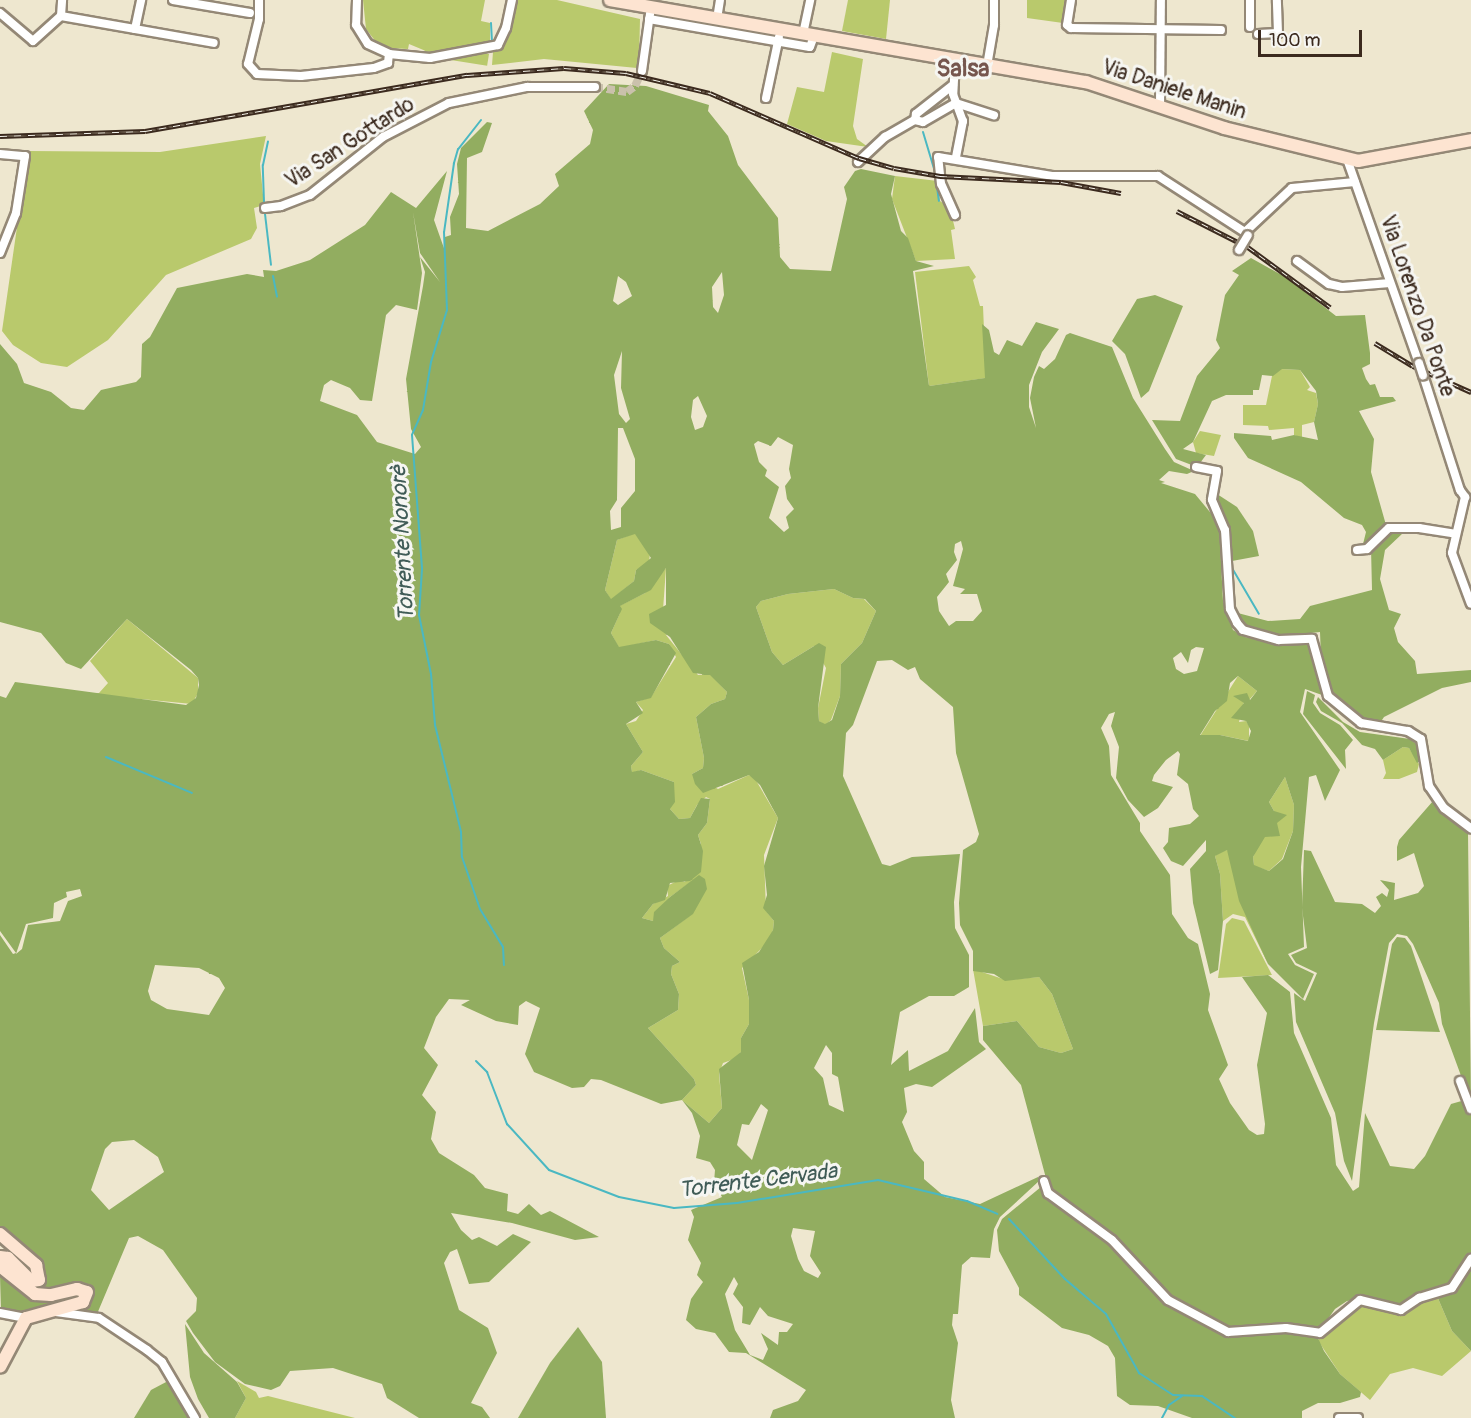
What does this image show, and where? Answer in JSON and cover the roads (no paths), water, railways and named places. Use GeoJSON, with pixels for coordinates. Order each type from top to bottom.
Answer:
{"type":"FeatureCollection","features":[{"type":"Feature","properties":{"kind":"street"},"geometry":{"type":"LineString","coordinates":[[0,13],[33,41],[61,16],[62,0]]}},
{"type":"Feature","properties":{"kind":"street"},"geometry":{"type":"LineString","coordinates":[[135,29],[141,0]]}},
{"type":"Feature","properties":{"kind":"street"},"geometry":{"type":"LineString","coordinates":[[173,0],[250,14]]}},
{"type":"Feature","properties":{"kind":"street"},"geometry":{"type":"LineString","coordinates":[[259,0],[259,19],[248,64],[260,75],[315,76],[380,67],[388,63],[389,54]]}},
{"type":"Feature","properties":{"kind":"street"},"geometry":{"type":"LineString","coordinates":[[357,0],[355,20],[361,35],[373,47],[389,54],[430,58],[495,46],[505,33],[512,0]]}},
{"type":"Feature","properties":{"kind":"street","name":"Via Daniele Manin"},"geometry":{"type":"LineString","coordinates":[[610,0],[650,13],[717,19],[779,36],[1086,82],[1224,128],[1347,159],[1367,161],[1471,140]]}},
{"type":"Feature","properties":{"kind":"street"},"geometry":{"type":"LineString","coordinates":[[717,19],[720,0]]}},
{"type":"Feature","properties":{"kind":"street"},"geometry":{"type":"LineString","coordinates":[[809,39],[810,0]]}},
{"type":"Feature","properties":{"kind":"street"},"geometry":{"type":"LineString","coordinates":[[987,66],[994,25],[994,0]]}},
{"type":"Feature","properties":{"kind":"street"},"geometry":{"type":"LineString","coordinates":[[1071,0],[1067,25],[1074,29],[1221,30]]}},
{"type":"Feature","properties":{"kind":"street"},"geometry":{"type":"LineString","coordinates":[[1160,105],[1161,0]]}},
{"type":"Feature","properties":{"kind":"street"},"geometry":{"type":"LineString","coordinates":[[1250,0],[1250,27]]}},
{"type":"Feature","properties":{"kind":"street"},"geometry":{"type":"LineString","coordinates":[[1258,34],[1278,33],[1277,0]]}},
{"type":"Feature","properties":{"kind":"street"},"geometry":{"type":"LineString","coordinates":[[642,71],[650,13],[779,36],[766,98]]}},
{"type":"Feature","properties":{"kind":"street"},"geometry":{"type":"LineString","coordinates":[[61,16],[214,44]]}},
{"type":"Feature","properties":{"kind":"street"},"geometry":{"type":"LineString","coordinates":[[955,61],[953,85],[956,103],[963,121],[956,158]]}},
{"type":"Feature","properties":{"kind":"street"},"geometry":{"type":"LineString","coordinates":[[915,120],[916,114],[953,85]]}},
{"type":"Feature","properties":{"kind":"street","name":"Via San Gottardo"},"geometry":{"type":"LineString","coordinates":[[265,208],[281,206],[310,195],[382,137],[448,104],[527,87],[595,87]]}},
{"type":"Feature","properties":{"kind":"street"},"geometry":{"type":"LineString","coordinates":[[858,162],[885,136],[915,120],[923,122],[956,103],[994,115]]}},
{"type":"Feature","properties":{"kind":"street"},"geometry":{"type":"LineString","coordinates":[[0,154],[25,156],[16,213],[0,253]]}},
{"type":"Feature","properties":{"kind":"street"},"geometry":{"type":"LineString","coordinates":[[955,215],[936,160],[956,158],[1053,176],[1158,176],[1245,232],[1292,188],[1355,182]]}},
{"type":"Feature","properties":{"kind":"street","name":"Via Lorenzo Da Ponte"},"geometry":{"type":"LineString","coordinates":[[1347,159],[1419,363],[1460,490],[1468,497]]}},
{"type":"Feature","properties":{"kind":"street"},"geometry":{"type":"LineString","coordinates":[[1238,251],[1257,220]]}},
{"type":"Feature","properties":{"kind":"street"},"geometry":{"type":"LineString","coordinates":[[1297,261],[1329,284],[1342,287],[1390,284]]}},
{"type":"Feature","properties":{"kind":"street"},"geometry":{"type":"LineString","coordinates":[[1196,468],[1214,470],[1212,500],[1226,530],[1230,609],[1238,624],[1243,630],[1279,639],[1312,639],[1328,696],[1361,723],[1408,731],[1421,739],[1429,786],[1444,808],[1471,828]]}},
{"type":"Feature","properties":{"kind":"street"},"geometry":{"type":"LineString","coordinates":[[1468,497],[1455,534],[1452,553],[1471,604]]}},
{"type":"Feature","properties":{"kind":"street"},"geometry":{"type":"LineString","coordinates":[[1357,550],[1367,549],[1389,528],[1419,528],[1455,534]]}},
{"type":"Feature","properties":{"kind":"street"},"geometry":{"type":"LineString","coordinates":[[1460,1081],[1471,1109]]}},
{"type":"Feature","properties":{"kind":"street"},"geometry":{"type":"LineString","coordinates":[[1044,1181],[1048,1193],[1113,1240],[1168,1300],[1228,1332],[1286,1328],[1320,1333],[1360,1300],[1401,1310],[1419,1298],[1452,1288],[1471,1259]]}},
{"type":"Feature","properties":{"kind":"street"},"geometry":{"type":"LineString","coordinates":[[0,1234],[39,1269],[39,1280],[31,1281],[8,1258],[0,1257]]}},
{"type":"Feature","properties":{"kind":"street"},"geometry":{"type":"LineString","coordinates":[[0,1266],[35,1294],[51,1295],[77,1289],[84,1290],[87,1296],[82,1302],[26,1318],[0,1313]]}},
{"type":"Feature","properties":{"kind":"street"},"geometry":{"type":"LineString","coordinates":[[51,1311],[99,1318],[147,1350],[162,1362],[195,1418]]}},
{"type":"Feature","properties":{"kind":"street"},"geometry":{"type":"LineString","coordinates":[[0,1367],[26,1318]]}},
{"type":"Feature","properties":{"kind":"street"},"geometry":{"type":"LineString","coordinates":[[1339,1418],[1358,1418]]}},
{"type":"Feature","properties":{"kind":"waterway"},"geometry":{"type":"LineString","coordinates":[[491,23],[492,44]]}},
{"type":"Feature","properties":{"kind":"waterway","name":"Torrente Nonorè"},"geometry":{"type":"LineString","coordinates":[[481,120],[458,149],[454,163],[444,232],[447,310],[431,362],[423,410],[412,435],[422,569],[419,615],[431,674],[435,725],[461,832],[462,857],[480,909],[503,947],[504,965]]}},
{"type":"Feature","properties":{"kind":"waterway"},"geometry":{"type":"LineString","coordinates":[[923,132],[935,172]]}},
{"type":"Feature","properties":{"kind":"waterway"},"geometry":{"type":"LineString","coordinates":[[264,202],[263,165],[268,142]]}},
{"type":"Feature","properties":{"kind":"waterway"},"geometry":{"type":"LineString","coordinates":[[936,180],[939,201]]}},
{"type":"Feature","properties":{"kind":"waterway"},"geometry":{"type":"LineString","coordinates":[[265,214],[271,265]]}},
{"type":"Feature","properties":{"kind":"waterway"},"geometry":{"type":"LineString","coordinates":[[273,276],[277,297]]}},
{"type":"Feature","properties":{"kind":"waterway"},"geometry":{"type":"LineString","coordinates":[[1232,568],[1259,614]]}},
{"type":"Feature","properties":{"kind":"waterway"},"geometry":{"type":"LineString","coordinates":[[106,757],[192,793]]}},
{"type":"Feature","properties":{"kind":"waterway","name":"Torrente Cervada"},"geometry":{"type":"LineString","coordinates":[[476,1061],[487,1072],[507,1124],[549,1170],[619,1197],[674,1208],[737,1203],[878,1180],[967,1201],[997,1214]]}},
{"type":"Feature","properties":{"kind":"waterway","name":"Torrente Cervada"},"geometry":{"type":"LineString","coordinates":[[1009,1219],[1065,1279],[1106,1314],[1139,1373],[1173,1395],[1202,1396],[1235,1418]]}},
{"type":"Feature","properties":{"kind":"waterway"},"geometry":{"type":"LineString","coordinates":[[1162,1418],[1169,1405],[1182,1396]]}},
{"type":"Feature","properties":{"kind":"tunnel"},"geometry":{"type":"LineString","coordinates":[[595,87],[627,92],[635,86],[642,71]]}},
{"type":"Feature","properties":{"kind":"railway"},"geometry":{"type":"LineString","coordinates":[[0,136],[145,131],[467,75],[564,68],[626,73],[710,93],[859,158],[894,168],[940,176],[1061,182],[1121,193]]}},
{"type":"Feature","properties":{"kind":"railway"},"geometry":{"type":"LineString","coordinates":[[1177,211],[1248,247],[1330,307]]}},
{"type":"Feature","properties":{"kind":"railway"},"geometry":{"type":"LineString","coordinates":[[1375,343],[1413,366],[1471,392]]}},
{"type":"Feature","properties":{"kind":"district","name":"Salsa"},"geometry":{"type":"Point","coordinates":[963,69]}}]}
